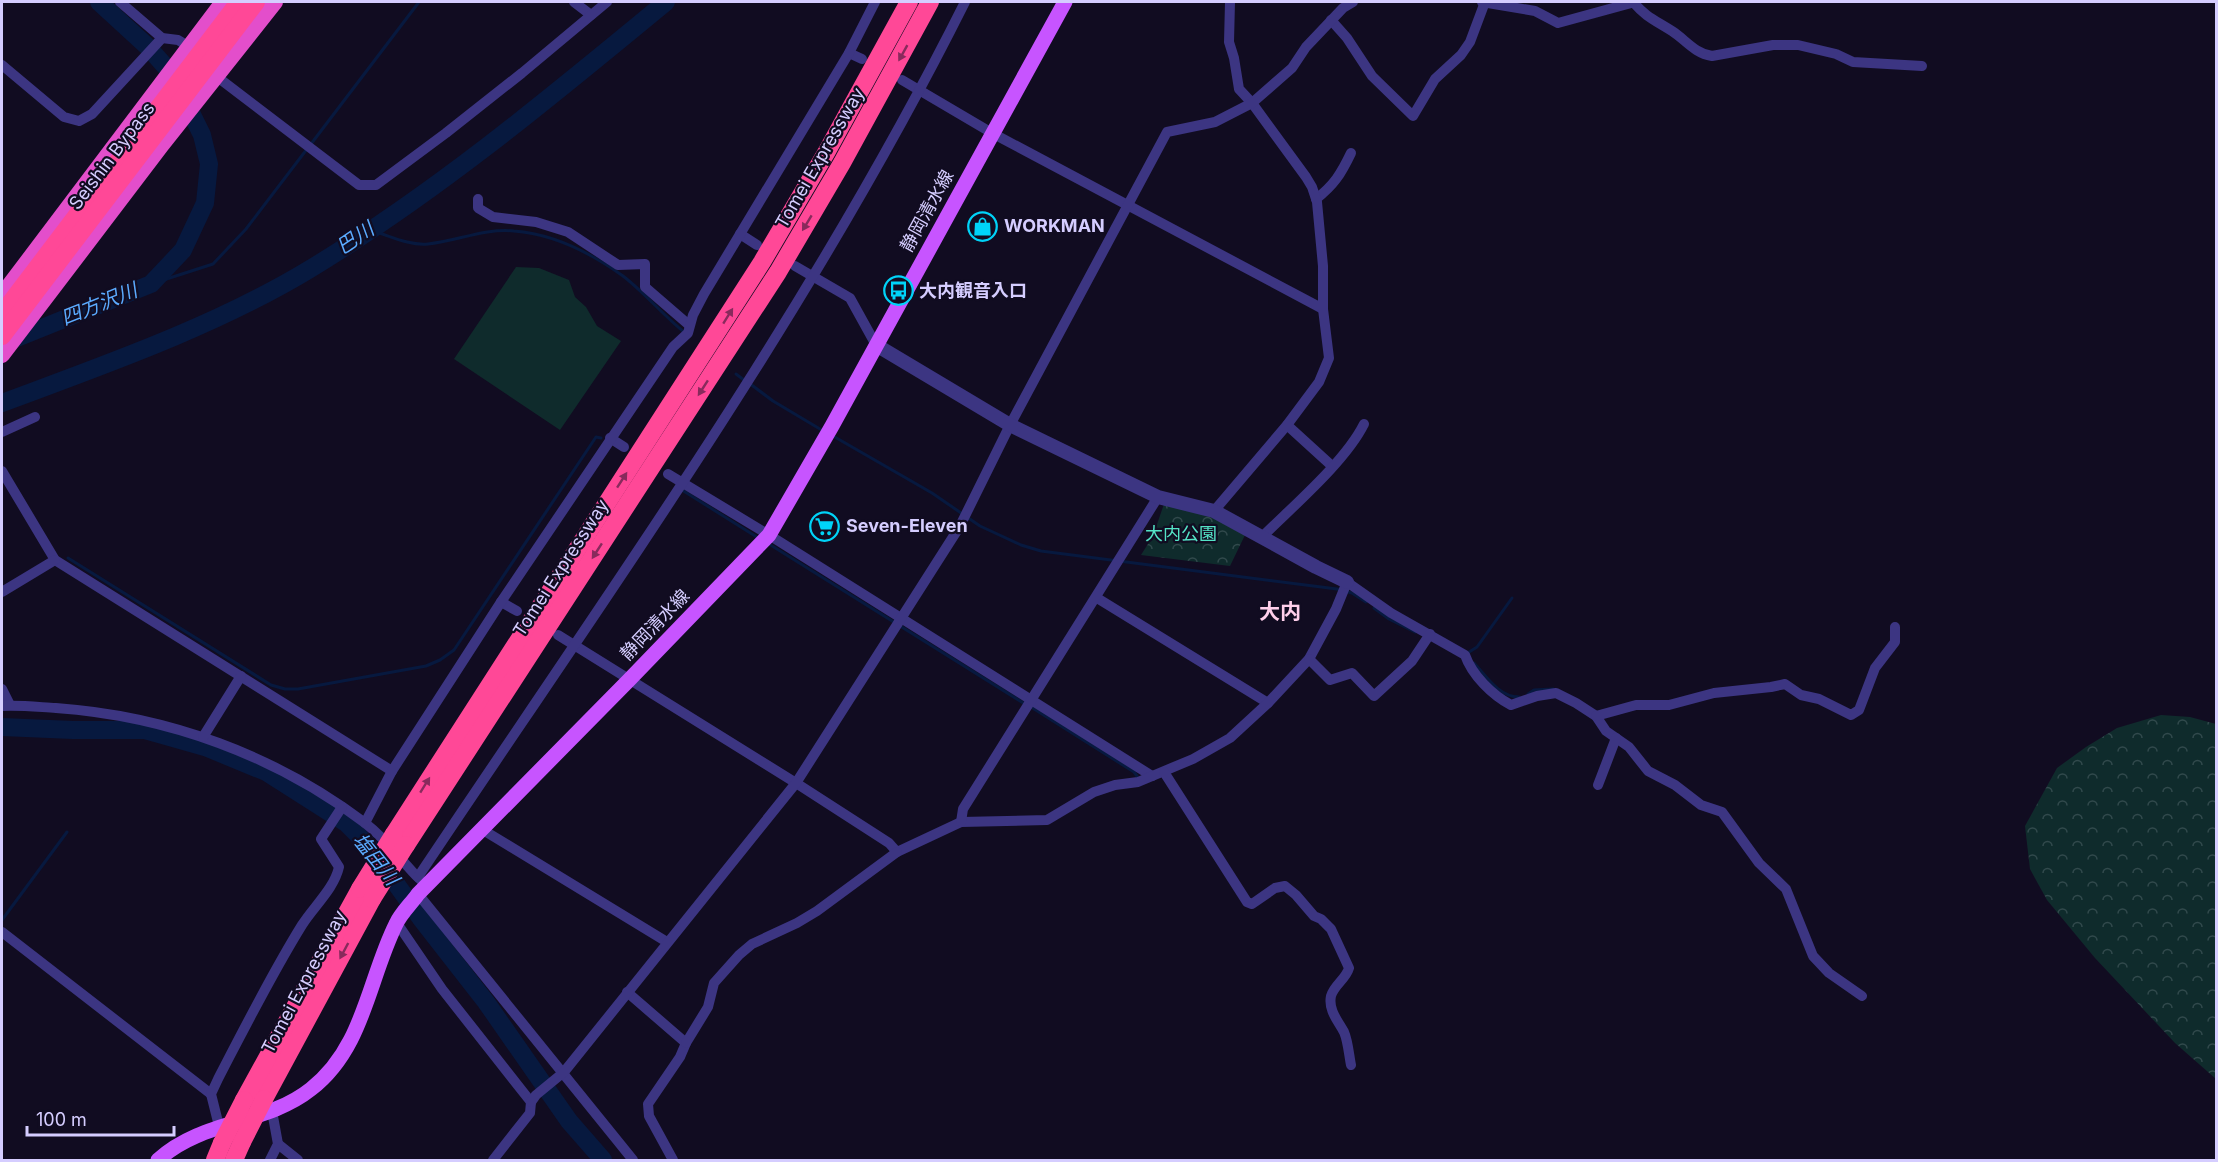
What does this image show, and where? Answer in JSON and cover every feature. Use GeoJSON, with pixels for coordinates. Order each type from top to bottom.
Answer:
{"type":"FeatureCollection","features":[{"type":"Feature","properties":{"kind":"highway"},"geometry":{"type":"LineString","coordinates":[[192,54],[223,2]]}},
{"type":"Feature","properties":{"kind":"highway"},"geometry":{"type":"LineString","coordinates":[[2,295],[192,54],[228,2]]}},
{"type":"Feature","properties":{"kind":"highway","name":"Seishin Bypass"},"geometry":{"type":"LineString","coordinates":[[2,314],[192,54],[239,2]]}},
{"type":"Feature","properties":{"kind":"highway","name":"Seishin Bypass"},"geometry":{"type":"LineString","coordinates":[[2,336],[217,68],[256,2]]}},
{"type":"Feature","properties":{"kind":"highway"},"geometry":{"type":"LineString","coordinates":[[2,356],[265,2]]}},
{"type":"Feature","properties":{"kind":"highway"},"geometry":{"type":"LineString","coordinates":[[217,68],[275,2]]}},
{"type":"Feature","properties":{"kind":"highway","name":"Tomei Expressway"},"geometry":{"type":"LineString","coordinates":[[215,1161],[221,1134],[244,1100],[366,894],[762,262],[826,153],[909,2]]}},
{"type":"Feature","properties":{"kind":"highway","name":"Tomei Expressway"},"geometry":{"type":"LineString","coordinates":[[400,840],[778,272],[842,163],[930,2]]}},
{"type":"Feature","properties":{"kind":"highway","name":"Tomei Expressway"},"geometry":{"type":"LineString","coordinates":[[234,1161],[242,1142],[268,1105],[366,894]]}},
{"type":"Feature","properties":{"kind":"main road","name":"静岡清水線"},"geometry":{"type":"LineString","coordinates":[[158,1161],[187,1140],[221,1134],[268,1105],[295,1101],[313,1088],[336,1064],[353,1038],[397,923],[421,885],[483,830],[769,535],[832,426],[1065,2]]}},
{"type":"Feature","properties":{"kind":"street"},"geometry":{"type":"LineString","coordinates":[[120,2],[160,40],[178,40],[192,54],[217,68],[359,185],[376,184],[446,133],[607,2]]}},
{"type":"Feature","properties":{"kind":"street"},"geometry":{"type":"LineString","coordinates":[[574,2],[591,15]]}},
{"type":"Feature","properties":{"kind":"street"},"geometry":{"type":"LineString","coordinates":[[365,823],[392,771],[501,602],[610,438],[673,347],[686,333],[704,294],[849,53],[875,2]]}},
{"type":"Feature","properties":{"kind":"street"},"geometry":{"type":"LineString","coordinates":[[421,885],[573,645],[682,483],[813,278],[920,90],[965,2]]}},
{"type":"Feature","properties":{"kind":"street"},"geometry":{"type":"LineString","coordinates":[[1214,511],[1287,425],[1319,381],[1329,357],[1323,309],[1323,266],[1316,199],[1306,177],[1252,103],[1239,89],[1229,42],[1230,2]]}},
{"type":"Feature","properties":{"kind":"street"},"geometry":{"type":"LineString","coordinates":[[1331,21],[1347,38],[1372,76],[1413,116],[1435,80],[1461,55],[1470,42],[1484,2],[1535,11],[1558,23],[1634,2],[1644,15],[1673,31],[1695,50],[1712,56],[1773,45],[1798,45],[1836,54],[1853,62],[1922,66]]}},
{"type":"Feature","properties":{"kind":"street"},"geometry":{"type":"LineString","coordinates":[[493,1161],[530,1113],[534,1098],[563,1073],[796,783],[971,508],[1011,424],[1167,132],[1215,122],[1252,103],[1292,68],[1306,47],[1331,21],[1343,4]]}},
{"type":"Feature","properties":{"kind":"street"},"geometry":{"type":"LineString","coordinates":[[2,65],[64,117],[79,121],[92,114],[160,40]]}},
{"type":"Feature","properties":{"kind":"street"},"geometry":{"type":"LineString","coordinates":[[849,53],[862,59]]}},
{"type":"Feature","properties":{"kind":"street"},"geometry":{"type":"LineString","coordinates":[[902,80],[992,132],[1323,309]]}},
{"type":"Feature","properties":{"kind":"street"},"geometry":{"type":"LineString","coordinates":[[1316,199],[1341,175],[1351,153]]}},
{"type":"Feature","properties":{"kind":"street"},"geometry":{"type":"LineString","coordinates":[[478,199],[478,208],[493,217],[536,222],[568,232],[618,265],[645,264],[645,287],[686,333]]}},
{"type":"Feature","properties":{"kind":"street"},"geometry":{"type":"LineString","coordinates":[[740,234],[757,245]]}},
{"type":"Feature","properties":{"kind":"street"},"geometry":{"type":"LineString","coordinates":[[795,266],[850,298],[876,345],[1011,424],[1158,497],[1214,511],[1347,582],[1390,613],[1465,655],[1468,664],[1487,687],[1502,700],[1511,705],[1537,696],[1556,693],[1596,716],[1606,730],[1629,747],[1648,771],[1675,785],[1701,805],[1722,812],[1759,863],[1786,890],[1813,956],[1829,973],[1862,996]]}},
{"type":"Feature","properties":{"kind":"street"},"geometry":{"type":"LineString","coordinates":[[2,432],[35,417]]}},
{"type":"Feature","properties":{"kind":"street"},"geometry":{"type":"LineString","coordinates":[[1262,537],[1332,466],[1358,437],[1364,424]]}},
{"type":"Feature","properties":{"kind":"street"},"geometry":{"type":"LineString","coordinates":[[1287,425],[1332,466]]}},
{"type":"Feature","properties":{"kind":"street"},"geometry":{"type":"LineString","coordinates":[[610,438],[624,447]]}},
{"type":"Feature","properties":{"kind":"street"},"geometry":{"type":"LineString","coordinates":[[2,471],[55,560],[392,771]]}},
{"type":"Feature","properties":{"kind":"street"},"geometry":{"type":"LineString","coordinates":[[668,474],[1152,776]]}},
{"type":"Feature","properties":{"kind":"street"},"geometry":{"type":"LineString","coordinates":[[961,822],[963,809],[1097,598],[1158,497]]}},
{"type":"Feature","properties":{"kind":"street"},"geometry":{"type":"LineString","coordinates":[[2,592],[55,560]]}},
{"type":"Feature","properties":{"kind":"street"},"geometry":{"type":"LineString","coordinates":[[673,1161],[649,1116],[648,1104],[680,1057],[708,1007],[714,983],[739,955],[752,944],[818,911],[897,852],[961,822],[1047,820],[1094,792],[1115,785],[1138,782],[1164,772],[1230,738],[1268,703],[1309,659],[1336,609],[1347,582]]}},
{"type":"Feature","properties":{"kind":"street"},"geometry":{"type":"LineString","coordinates":[[1097,598],[1268,703]]}},
{"type":"Feature","properties":{"kind":"street"},"geometry":{"type":"LineString","coordinates":[[501,602],[517,611]]}},
{"type":"Feature","properties":{"kind":"street"},"geometry":{"type":"LineString","coordinates":[[1596,716],[1636,705],[1670,705],[1714,693],[1785,684],[1801,694],[1819,699],[1851,715],[1859,710],[1875,668],[1895,642],[1895,627]]}},
{"type":"Feature","properties":{"kind":"street"},"geometry":{"type":"LineString","coordinates":[[1309,659],[1330,680],[1352,673],[1374,696],[1412,661],[1430,634]]}},
{"type":"Feature","properties":{"kind":"street"},"geometry":{"type":"LineString","coordinates":[[558,635],[796,783],[889,843],[897,852]]}},
{"type":"Feature","properties":{"kind":"street"},"geometry":{"type":"LineString","coordinates":[[203,737],[241,676]]}},
{"type":"Feature","properties":{"kind":"street"},"geometry":{"type":"LineString","coordinates":[[2,689],[6,705],[80,710],[124,716],[203,737],[242,751],[303,781],[365,823],[384,839],[421,885],[454,942],[633,1161]]}},
{"type":"Feature","properties":{"kind":"street"},"geometry":{"type":"LineString","coordinates":[[1598,785],[1616,738]]}},
{"type":"Feature","properties":{"kind":"street"},"geometry":{"type":"LineString","coordinates":[[1164,772],[1247,902],[1252,904],[1275,888],[1285,886],[1314,916],[1332,929],[1349,968],[1348,973],[1332,994],[1330,1002],[1335,1020],[1344,1033],[1351,1065]]}},
{"type":"Feature","properties":{"kind":"street"},"geometry":{"type":"LineString","coordinates":[[211,1094],[264,991],[303,924],[336,877],[339,867],[321,840],[342,807]]}},
{"type":"Feature","properties":{"kind":"street"},"geometry":{"type":"LineString","coordinates":[[483,830],[667,942]]}},
{"type":"Feature","properties":{"kind":"street"},"geometry":{"type":"LineString","coordinates":[[397,923],[442,989],[534,1098]]}},
{"type":"Feature","properties":{"kind":"street"},"geometry":{"type":"LineString","coordinates":[[2,932],[211,1094],[221,1134]]}},
{"type":"Feature","properties":{"kind":"street"},"geometry":{"type":"LineString","coordinates":[[627,992],[686,1043]]}},
{"type":"Feature","properties":{"kind":"street"},"geometry":{"type":"LineString","coordinates":[[268,1105],[278,1144],[298,1161]]}},
{"type":"Feature","properties":{"kind":"street"},"geometry":{"type":"LineString","coordinates":[[270,1161],[278,1144]]}},
{"type":"Feature","properties":{"kind":"green space"},"geometry":{"type":"Polygon","coordinates":[[[516,267],[539,268],[569,280],[575,297],[586,307],[597,326],[621,341],[560,430],[454,359],[516,267]]]}},
{"type":"Feature","properties":{"kind":"green space","name":"大内公園"},"geometry":{"type":"Polygon","coordinates":[[[1164,504],[1212,515],[1245,535],[1230,566],[1141,555],[1153,536],[1164,504]]]}},
{"type":"Feature","properties":{"kind":"green space"},"geometry":{"type":"Polygon","coordinates":[[[2161,715],[2190,717],[2216,724],[2216,1079],[2175,1043],[2095,958],[2047,900],[2030,869],[2025,826],[2057,768],[2117,728],[2161,715]]]}},
{"type":"Feature","properties":{"kind":"waterway","name":"四方沢川"},"geometry":{"type":"LineString","coordinates":[[7,342],[151,284],[183,250],[205,203],[209,164],[202,135],[172,74],[148,47],[99,2]]}},
{"type":"Feature","properties":{"kind":"waterway"},"geometry":{"type":"LineString","coordinates":[[311,144],[419,2]]}},
{"type":"Feature","properties":{"kind":"waterway","name":"巴川"},"geometry":{"type":"LineString","coordinates":[[2,403],[159,343],[237,309],[310,269],[403,208],[493,142],[666,2]]}},
{"type":"Feature","properties":{"kind":"waterway"},"geometry":{"type":"LineString","coordinates":[[151,284],[213,264],[246,229],[307,149]]}},
{"type":"Feature","properties":{"kind":"waterway"},"geometry":{"type":"LineString","coordinates":[[370,230],[406,242],[421,244],[503,231],[529,233],[558,240],[585,252],[623,276],[684,332]]}},
{"type":"Feature","properties":{"kind":"waterway"},"geometry":{"type":"LineString","coordinates":[[736,374],[744,380]]}},
{"type":"Feature","properties":{"kind":"waterway"},"geometry":{"type":"LineString","coordinates":[[749,383],[773,401],[825,432]]}},
{"type":"Feature","properties":{"kind":"waterway"},"geometry":{"type":"LineString","coordinates":[[833,436],[932,493],[980,526],[1021,545],[1041,551],[1337,589],[1352,593],[1366,602]]}},
{"type":"Feature","properties":{"kind":"waterway"},"geometry":{"type":"LineString","coordinates":[[68,558],[271,685],[285,689],[298,689],[426,666],[454,650],[596,437],[601,438]]}},
{"type":"Feature","properties":{"kind":"waterway"},"geometry":{"type":"LineString","coordinates":[[682,490],[760,539]]}},
{"type":"Feature","properties":{"kind":"waterway"},"geometry":{"type":"LineString","coordinates":[[769,544],[1025,704]]}},
{"type":"Feature","properties":{"kind":"waterway"},"geometry":{"type":"LineString","coordinates":[[1466,654],[1477,647],[1512,598]]}},
{"type":"Feature","properties":{"kind":"waterway"},"geometry":{"type":"LineString","coordinates":[[1374,608],[1389,619],[1415,632]]}},
{"type":"Feature","properties":{"kind":"waterway"},"geometry":{"type":"LineString","coordinates":[[1474,663],[1499,690],[1519,697]]}},
{"type":"Feature","properties":{"kind":"waterway"},"geometry":{"type":"LineString","coordinates":[[1528,694],[1534,690],[1553,689]]}},
{"type":"Feature","properties":{"kind":"waterway"},"geometry":{"type":"LineString","coordinates":[[1031,707],[1137,776]]}},
{"type":"Feature","properties":{"kind":"waterway","name":"塩田川"},"geometry":{"type":"LineString","coordinates":[[2,727],[145,730],[205,747],[266,772],[346,823],[369,846],[422,920],[486,1002],[569,1121],[603,1160]]}},
{"type":"Feature","properties":{"kind":"waterway"},"geometry":{"type":"LineString","coordinates":[[2,920],[67,832]]}},
{"type":"Feature","properties":{"kind":"place","name":"WORKMAN"},"geometry":{"type":"Point","coordinates":[983,226]}},
{"type":"Feature","properties":{"kind":"place","name":"大内観音入口"},"geometry":{"type":"Point","coordinates":[898,291]}},
{"type":"Feature","properties":{"kind":"place","name":"Seven-Eleven"},"geometry":{"type":"Point","coordinates":[825,526]}},
{"type":"Feature","properties":{"kind":"district","name":"大内"},"geometry":{"type":"Point","coordinates":[1280,612]}}]}
